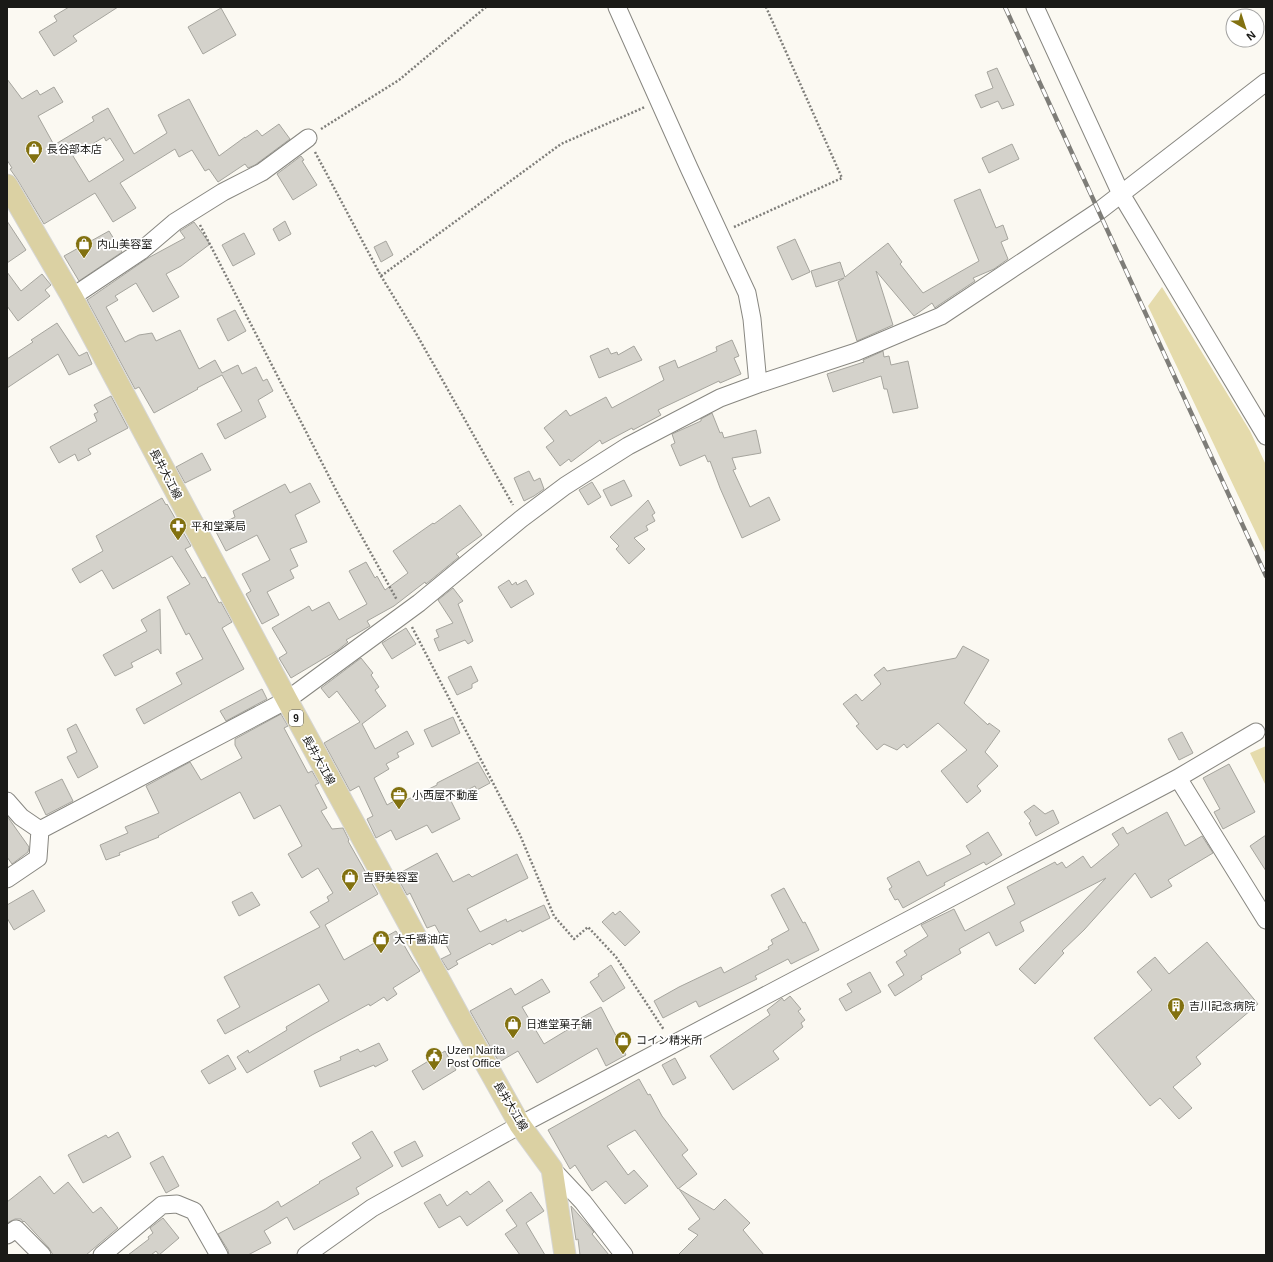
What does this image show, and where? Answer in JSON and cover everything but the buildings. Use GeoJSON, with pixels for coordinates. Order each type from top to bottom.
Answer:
{"type":"FeatureCollection","features":[{"type":"Feature","properties":{"kind":"main road","name":"長井大江線"},"geometry":{"type":"LineString","coordinates":[[7,185],[72,297],[458,1016],[520,1125],[552,1169],[565,1255]]}},
{"type":"Feature","properties":{"kind":"street"},"geometry":{"type":"LineString","coordinates":[[617,7],[658,101],[746,292],[752,319],[758,384]]}},
{"type":"Feature","properties":{"kind":"street"},"geometry":{"type":"LineString","coordinates":[[1035,7],[1121,194],[1266,436]]}},
{"type":"Feature","properties":{"kind":"street"},"geometry":{"type":"LineString","coordinates":[[40,830],[287,700],[405,613],[521,519],[565,486],[628,446],[720,398],[856,352],[941,316],[1099,211],[1266,82]]}},
{"type":"Feature","properties":{"kind":"street"},"geometry":{"type":"LineString","coordinates":[[72,297],[141,251],[175,222],[222,192],[262,172],[308,138]]}},
{"type":"Feature","properties":{"kind":"street"},"geometry":{"type":"LineString","coordinates":[[306,1255],[372,1208],[520,1125],[1178,778],[1256,732]]}},
{"type":"Feature","properties":{"kind":"street"},"geometry":{"type":"LineString","coordinates":[[1178,778],[1266,920]]}},
{"type":"Feature","properties":{"kind":"street"},"geometry":{"type":"LineString","coordinates":[[7,801],[21,817],[40,830]]}},
{"type":"Feature","properties":{"kind":"street"},"geometry":{"type":"LineString","coordinates":[[7,878],[38,858],[40,830]]}},
{"type":"Feature","properties":{"kind":"street"},"geometry":{"type":"LineString","coordinates":[[552,1169],[583,1202],[624,1255]]}},
{"type":"Feature","properties":{"kind":"street"},"geometry":{"type":"LineString","coordinates":[[102,1255],[162,1205],[177,1204],[194,1211],[219,1255]]}},
{"type":"Feature","properties":{"kind":"street"},"geometry":{"type":"LineString","coordinates":[[7,1234],[16,1229],[42,1255]]}},
{"type":"Feature","properties":{"kind":"path"},"geometry":{"type":"LineString","coordinates":[[486,7],[399,80],[349,110],[308,138],[381,276],[417,335],[521,519]]}},
{"type":"Feature","properties":{"kind":"path"},"geometry":{"type":"LineString","coordinates":[[719,234],[842,178],[766,7]]}},
{"type":"Feature","properties":{"kind":"path"},"geometry":{"type":"LineString","coordinates":[[381,276],[562,144],[658,101]]}},
{"type":"Feature","properties":{"kind":"path"},"geometry":{"type":"LineString","coordinates":[[193,211],[338,494],[405,613],[520,835],[554,916],[574,939],[588,927],[616,957],[673,1044]]}},
{"type":"Feature","properties":{"kind":"shaded area"},"geometry":{"type":"Polygon","coordinates":[[[1162,287],[1250,431],[1266,465],[1266,554],[1148,306],[1162,287]]]}},
{"type":"Feature","properties":{"kind":"shaded area"},"geometry":{"type":"Polygon","coordinates":[[[1266,746],[1266,786],[1250,753],[1266,746]]]}},
{"type":"Feature","properties":{"kind":"railway"},"geometry":{"type":"LineString","coordinates":[[1005,7],[1266,576]]}},
{"type":"Feature","properties":{"kind":"place","name":"長谷部本店"},"geometry":{"type":"Point","coordinates":[34,164]}},
{"type":"Feature","properties":{"kind":"place","name":"内山美容室"},"geometry":{"type":"Point","coordinates":[84,259]}},
{"type":"Feature","properties":{"kind":"place","name":"平和堂薬局"},"geometry":{"type":"Point","coordinates":[178,541]}},
{"type":"Feature","properties":{"kind":"place","name":"小西屋不動産"},"geometry":{"type":"Point","coordinates":[399,810]}},
{"type":"Feature","properties":{"kind":"place","name":"吉野美容室"},"geometry":{"type":"Point","coordinates":[350,892]}},
{"type":"Feature","properties":{"kind":"place","name":"大千醤油店"},"geometry":{"type":"Point","coordinates":[381,954]}},
{"type":"Feature","properties":{"kind":"place","name":"吉川記念病院"},"geometry":{"type":"Point","coordinates":[1176,1021]}},
{"type":"Feature","properties":{"kind":"place","name":"日進堂菓子舗"},"geometry":{"type":"Point","coordinates":[513,1039]}},
{"type":"Feature","properties":{"kind":"place","name":"コイン精米所"},"geometry":{"type":"Point","coordinates":[623,1055]}},
{"type":"Feature","properties":{"kind":"place","name":"Uzen Narita Post Office"},"geometry":{"type":"Point","coordinates":[434,1071]}}]}
